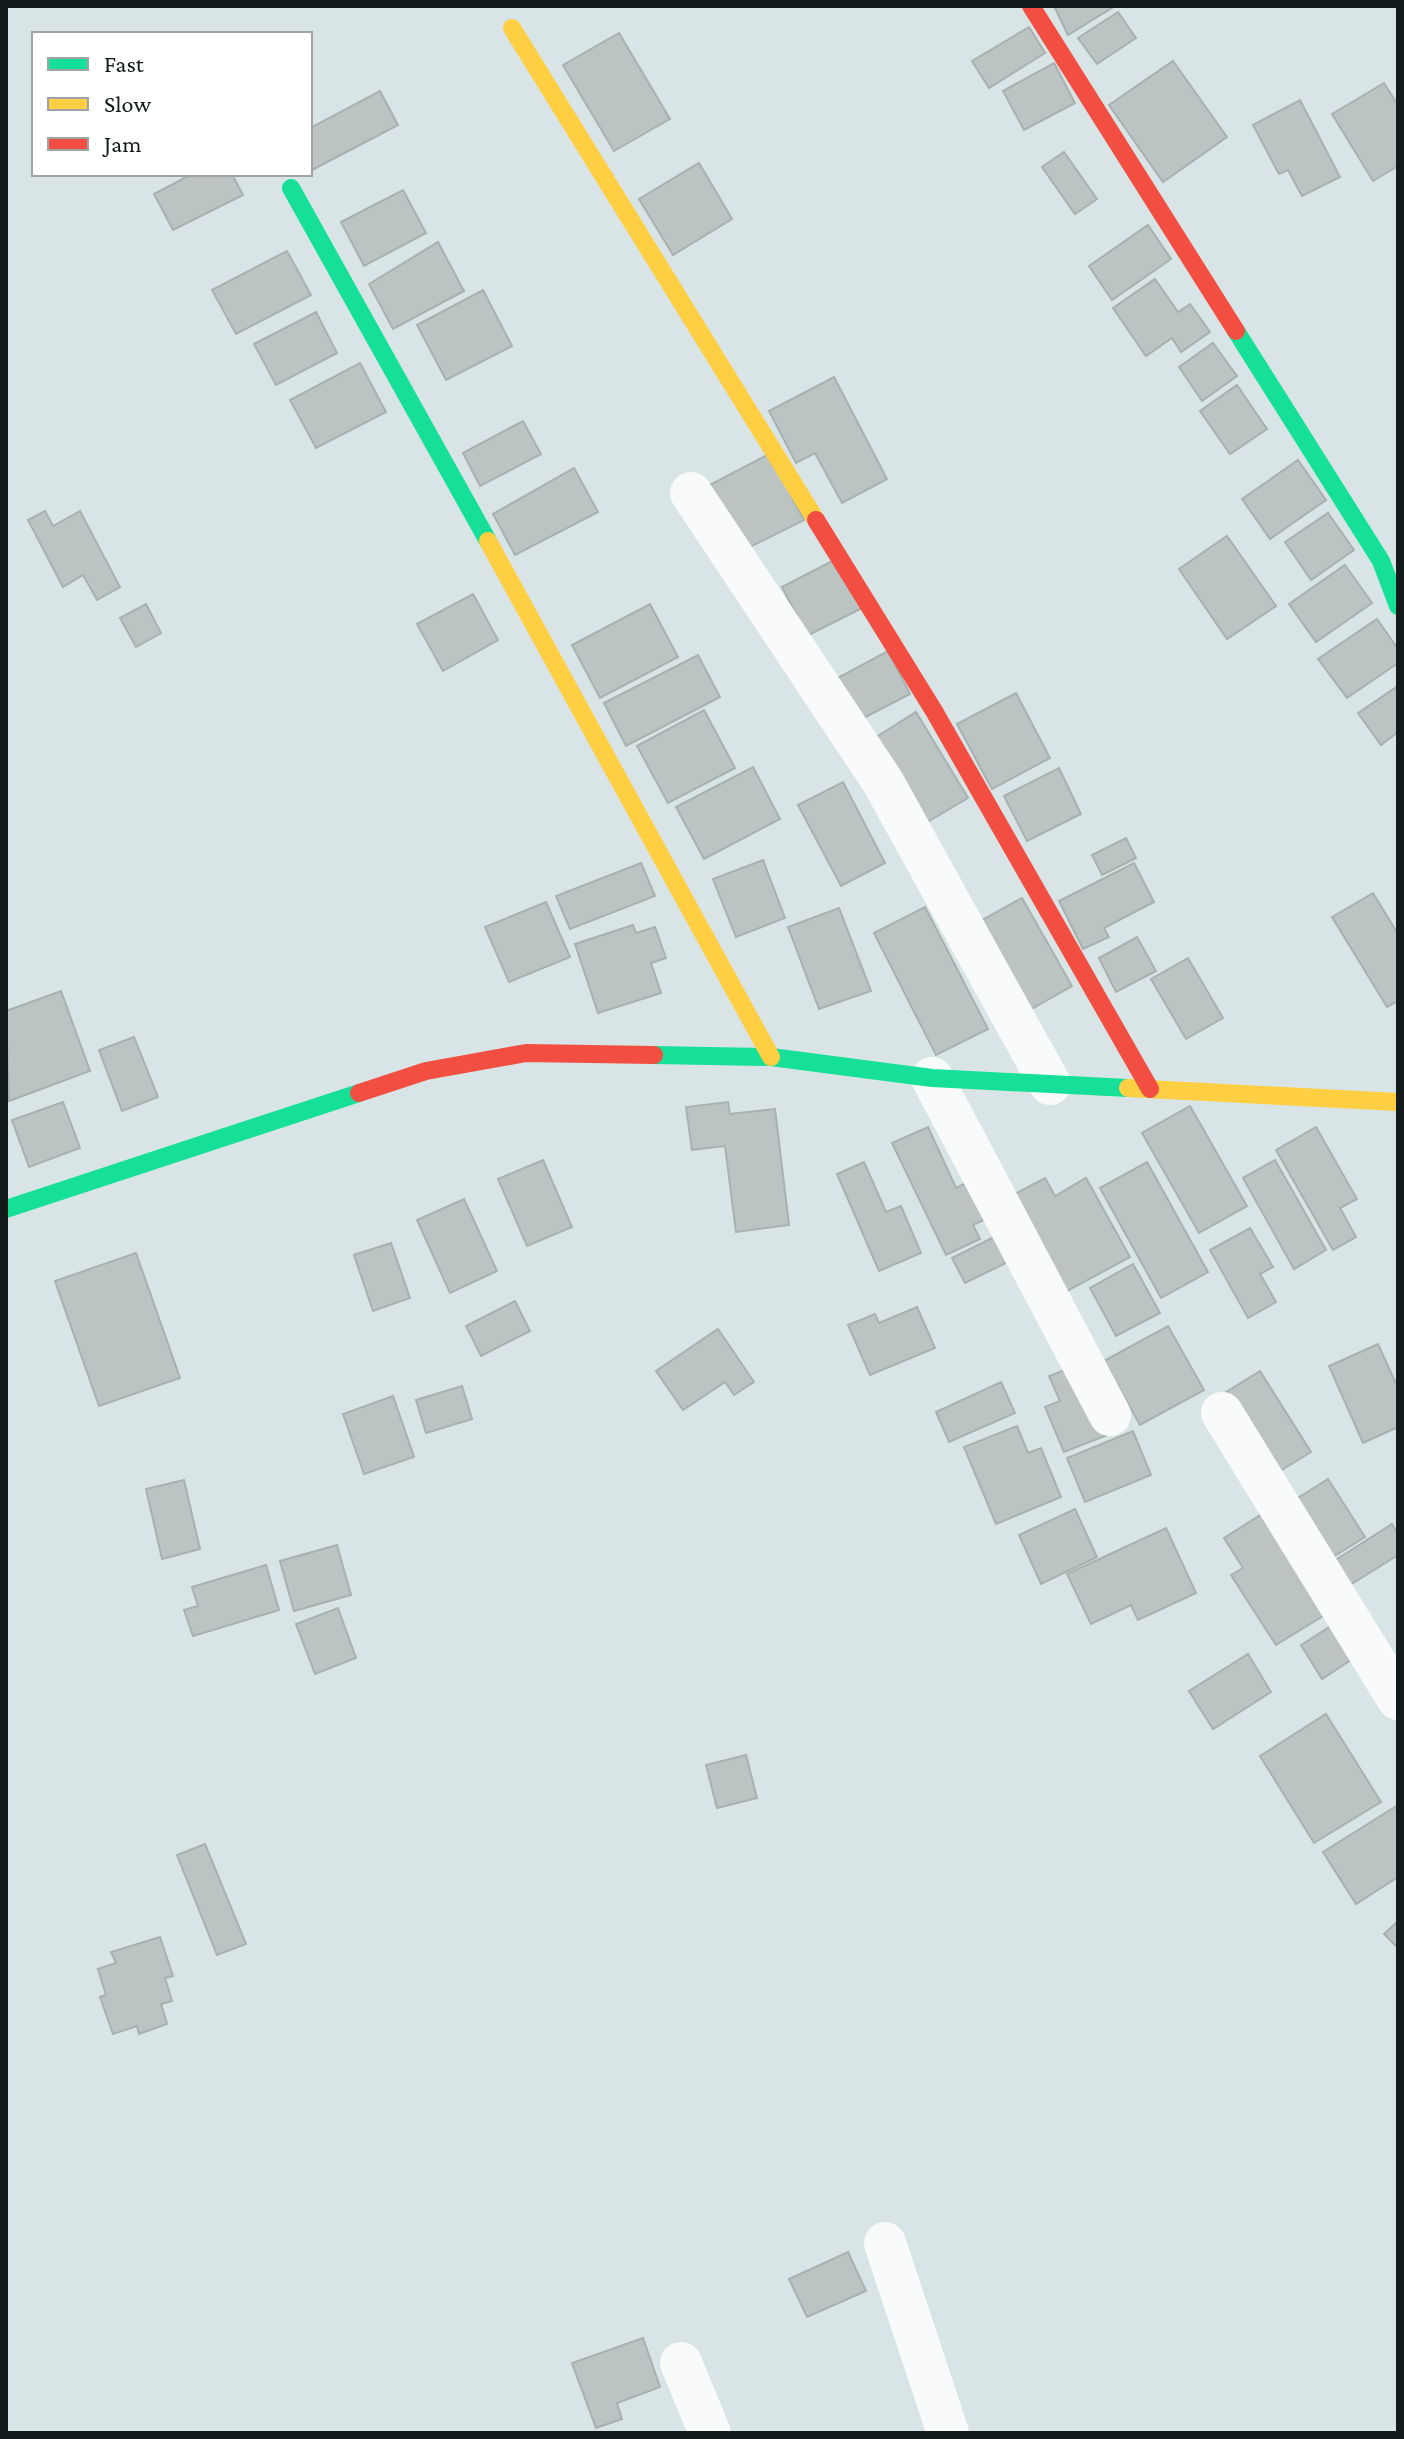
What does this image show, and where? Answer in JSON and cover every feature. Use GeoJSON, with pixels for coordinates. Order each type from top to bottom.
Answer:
{"type":"FeatureCollection","features":[{"type":"Feature","properties":{"kind":"street"},"geometry":{"type":"LineString","coordinates":[[1031,6],[1381,561],[1398,606]]}},
{"type":"Feature","properties":{"kind":"street"},"geometry":{"type":"LineString","coordinates":[[512,28],[934,711],[1150,1089]]}},
{"type":"Feature","properties":{"kind":"street"},"geometry":{"type":"LineString","coordinates":[[291,188],[631,798],[771,1057]]}},
{"type":"Feature","properties":{"kind":"street"},"geometry":{"type":"LineString","coordinates":[[691,493],[883,782],[1050,1084]]}},
{"type":"Feature","properties":{"kind":"street"},"geometry":{"type":"LineString","coordinates":[[6,1209],[426,1071],[526,1053],[771,1057],[932,1078],[1398,1102]]}},
{"type":"Feature","properties":{"kind":"street"},"geometry":{"type":"LineString","coordinates":[[932,1078],[1110,1415]]}},
{"type":"Feature","properties":{"kind":"street"},"geometry":{"type":"LineString","coordinates":[[1222,1413],[1398,1699]]}},
{"type":"Feature","properties":{"kind":"street"},"geometry":{"type":"LineString","coordinates":[[885,2243],[948,2433]]}},
{"type":"Feature","properties":{"kind":"street"},"geometry":{"type":"LineString","coordinates":[[681,2363],[710,2433]]}},
{"type":"Feature","properties":{"kind":"building"},"geometry":{"type":"Polygon","coordinates":[[[1054,6],[1115,6],[1068,35],[1054,6]]]}},
{"type":"Feature","properties":{"kind":"building"},"geometry":{"type":"Polygon","coordinates":[[[1118,12],[1136,38],[1097,64],[1078,38],[1118,12]]]}},
{"type":"Feature","properties":{"kind":"building"},"geometry":{"type":"Polygon","coordinates":[[[1029,27],[1045,53],[989,88],[972,61],[1029,27]]]}},
{"type":"Feature","properties":{"kind":"building"},"geometry":{"type":"Polygon","coordinates":[[[619,33],[670,119],[614,151],[563,65],[619,33]]]}},
{"type":"Feature","properties":{"kind":"building"},"geometry":{"type":"Polygon","coordinates":[[[1173,61],[1227,137],[1163,182],[1109,105],[1173,61]]]}},
{"type":"Feature","properties":{"kind":"building"},"geometry":{"type":"Polygon","coordinates":[[[1054,63],[1075,103],[1024,130],[1003,91],[1054,63]]]}},
{"type":"Feature","properties":{"kind":"building"},"geometry":{"type":"Polygon","coordinates":[[[1384,83],[1398,105],[1398,166],[1373,181],[1332,114],[1384,83]]]}},
{"type":"Feature","properties":{"kind":"building"},"geometry":{"type":"Polygon","coordinates":[[[380,91],[398,125],[312,170],[312,127],[380,91]]]}},
{"type":"Feature","properties":{"kind":"building"},"geometry":{"type":"Polygon","coordinates":[[[1300,100],[1340,177],[1302,196],[1288,170],[1279,174],[1253,125],[1300,100]]]}},
{"type":"Feature","properties":{"kind":"building"},"geometry":{"type":"Polygon","coordinates":[[[1064,152],[1097,199],[1075,214],[1042,167],[1064,152]]]}},
{"type":"Feature","properties":{"kind":"building"},"geometry":{"type":"Polygon","coordinates":[[[699,163],[732,219],[673,255],[639,199],[699,163]]]}},
{"type":"Feature","properties":{"kind":"building"},"geometry":{"type":"Polygon","coordinates":[[[188,176],[233,176],[243,195],[173,230],[154,194],[188,176]]]}},
{"type":"Feature","properties":{"kind":"building"},"geometry":{"type":"Polygon","coordinates":[[[403,190],[426,233],[364,266],[341,222],[403,190]]]}},
{"type":"Feature","properties":{"kind":"building"},"geometry":{"type":"Polygon","coordinates":[[[1148,225],[1171,259],[1112,300],[1089,266],[1148,225]]]}},
{"type":"Feature","properties":{"kind":"building"},"geometry":{"type":"Polygon","coordinates":[[[438,242],[464,291],[393,329],[369,284],[438,242]]]}},
{"type":"Feature","properties":{"kind":"building"},"geometry":{"type":"Polygon","coordinates":[[[287,251],[311,295],[236,334],[212,290],[287,251]]]}},
{"type":"Feature","properties":{"kind":"building"},"geometry":{"type":"Polygon","coordinates":[[[1155,279],[1178,312],[1190,304],[1210,332],[1181,352],[1172,338],[1146,356],[1113,308],[1155,279]]]}},
{"type":"Feature","properties":{"kind":"building"},"geometry":{"type":"Polygon","coordinates":[[[483,290],[512,346],[446,380],[417,325],[483,290]]]}},
{"type":"Feature","properties":{"kind":"building"},"geometry":{"type":"Polygon","coordinates":[[[316,312],[337,353],[276,385],[254,344],[316,312]]]}},
{"type":"Feature","properties":{"kind":"building"},"geometry":{"type":"Polygon","coordinates":[[[1213,343],[1237,376],[1202,401],[1179,367],[1213,343]]]}},
{"type":"Feature","properties":{"kind":"building"},"geometry":{"type":"Polygon","coordinates":[[[360,363],[386,412],[316,448],[290,400],[360,363]]]}},
{"type":"Feature","properties":{"kind":"building"},"geometry":{"type":"Polygon","coordinates":[[[834,377],[887,479],[842,503],[815,453],[796,463],[769,411],[834,377]]]}},
{"type":"Feature","properties":{"kind":"building"},"geometry":{"type":"Polygon","coordinates":[[[1237,385],[1267,429],[1230,454],[1200,411],[1237,385]]]}},
{"type":"Feature","properties":{"kind":"building"},"geometry":{"type":"Polygon","coordinates":[[[523,421],[541,454],[480,486],[463,453],[523,421]]]}},
{"type":"Feature","properties":{"kind":"building"},"geometry":{"type":"Polygon","coordinates":[[[769,454],[804,520],[744,550],[710,485],[769,454]]]}},
{"type":"Feature","properties":{"kind":"building"},"geometry":{"type":"Polygon","coordinates":[[[1298,460],[1326,500],[1270,539],[1242,499],[1298,460]]]}},
{"type":"Feature","properties":{"kind":"building"},"geometry":{"type":"Polygon","coordinates":[[[574,468],[598,512],[515,555],[493,514],[574,468]]]}},
{"type":"Feature","properties":{"kind":"building"},"geometry":{"type":"Polygon","coordinates":[[[45,511],[53,526],[80,511],[120,587],[97,600],[83,575],[63,587],[28,520],[45,511]]]}},
{"type":"Feature","properties":{"kind":"building"},"geometry":{"type":"Polygon","coordinates":[[[1328,513],[1354,550],[1311,580],[1285,542],[1328,513]]]}},
{"type":"Feature","properties":{"kind":"building"},"geometry":{"type":"Polygon","coordinates":[[[1227,536],[1276,606],[1227,639],[1179,569],[1227,536]]]}},
{"type":"Feature","properties":{"kind":"building"},"geometry":{"type":"Polygon","coordinates":[[[836,559],[862,608],[807,636],[782,587],[836,559]]]}},
{"type":"Feature","properties":{"kind":"building"},"geometry":{"type":"Polygon","coordinates":[[[1345,565],[1372,603],[1316,642],[1289,604],[1345,565]]]}},
{"type":"Feature","properties":{"kind":"building"},"geometry":{"type":"Polygon","coordinates":[[[473,594],[498,640],[443,671],[417,624],[473,594]]]}},
{"type":"Feature","properties":{"kind":"building"},"geometry":{"type":"Polygon","coordinates":[[[146,604],[161,633],[136,647],[120,618],[146,604]]]}},
{"type":"Feature","properties":{"kind":"building"},"geometry":{"type":"Polygon","coordinates":[[[650,604],[678,657],[600,698],[572,645],[650,604]]]}},
{"type":"Feature","properties":{"kind":"building"},"geometry":{"type":"Polygon","coordinates":[[[1377,619],[1398,649],[1398,663],[1347,698],[1318,659],[1377,619]]]}},
{"type":"Feature","properties":{"kind":"building"},"geometry":{"type":"Polygon","coordinates":[[[888,651],[910,694],[856,722],[834,680],[888,651]]]}},
{"type":"Feature","properties":{"kind":"building"},"geometry":{"type":"Polygon","coordinates":[[[698,655],[720,697],[626,746],[604,703],[698,655]]]}},
{"type":"Feature","properties":{"kind":"building"},"geometry":{"type":"Polygon","coordinates":[[[1398,686],[1398,732],[1381,745],[1358,713],[1398,686]]]}},
{"type":"Feature","properties":{"kind":"building"},"geometry":{"type":"Polygon","coordinates":[[[1016,693],[1050,758],[992,789],[957,724],[1016,693]]]}},
{"type":"Feature","properties":{"kind":"building"},"geometry":{"type":"Polygon","coordinates":[[[704,710],[735,768],[668,803],[637,746],[704,710]]]}},
{"type":"Feature","properties":{"kind":"building"},"geometry":{"type":"Polygon","coordinates":[[[916,712],[968,798],[924,824],[873,739],[916,712]]]}},
{"type":"Feature","properties":{"kind":"building"},"geometry":{"type":"Polygon","coordinates":[[[753,767],[780,819],[704,859],[676,807],[753,767]]]}},
{"type":"Feature","properties":{"kind":"building"},"geometry":{"type":"Polygon","coordinates":[[[1059,768],[1081,814],[1027,841],[1004,796],[1059,768]]]}},
{"type":"Feature","properties":{"kind":"building"},"geometry":{"type":"Polygon","coordinates":[[[843,782],[885,863],[841,886],[798,805],[843,782]]]}},
{"type":"Feature","properties":{"kind":"building"},"geometry":{"type":"Polygon","coordinates":[[[1126,838],[1136,858],[1102,875],[1092,855],[1126,838]]]}},
{"type":"Feature","properties":{"kind":"building"},"geometry":{"type":"Polygon","coordinates":[[[763,860],[785,918],[736,937],[713,879],[763,860]]]}},
{"type":"Feature","properties":{"kind":"building"},"geometry":{"type":"Polygon","coordinates":[[[641,863],[655,896],[570,929],[556,896],[641,863]]]}},
{"type":"Feature","properties":{"kind":"building"},"geometry":{"type":"Polygon","coordinates":[[[1134,863],[1154,902],[1104,928],[1109,937],[1083,949],[1059,901],[1134,863]]]}},
{"type":"Feature","properties":{"kind":"building"},"geometry":{"type":"Polygon","coordinates":[[[1373,893],[1398,934],[1398,1001],[1387,1007],[1332,917],[1373,893]]]}},
{"type":"Feature","properties":{"kind":"building"},"geometry":{"type":"Polygon","coordinates":[[[1022,898],[1072,986],[1028,1011],[977,923],[1022,898]]]}},
{"type":"Feature","properties":{"kind":"building"},"geometry":{"type":"Polygon","coordinates":[[[546,902],[570,957],[509,982],[485,927],[546,902]]]}},
{"type":"Feature","properties":{"kind":"building"},"geometry":{"type":"Polygon","coordinates":[[[925,907],[988,1029],[936,1055],[874,933],[925,907]]]}},
{"type":"Feature","properties":{"kind":"building"},"geometry":{"type":"Polygon","coordinates":[[[839,908],[871,991],[819,1009],[788,927],[839,908]]]}},
{"type":"Feature","properties":{"kind":"building"},"geometry":{"type":"Polygon","coordinates":[[[633,925],[636,933],[655,927],[666,958],[651,963],[661,993],[598,1013],[575,944],[633,925]]]}},
{"type":"Feature","properties":{"kind":"building"},"geometry":{"type":"Polygon","coordinates":[[[1137,937],[1156,971],[1116,992],[1099,958],[1137,937]]]}},
{"type":"Feature","properties":{"kind":"building"},"geometry":{"type":"Polygon","coordinates":[[[1188,958],[1223,1018],[1186,1039],[1151,979],[1188,958]]]}},
{"type":"Feature","properties":{"kind":"building"},"geometry":{"type":"Polygon","coordinates":[[[61,991],[90,1071],[9,1101],[6,1011],[61,991]]]}},
{"type":"Feature","properties":{"kind":"building"},"geometry":{"type":"Polygon","coordinates":[[[134,1037],[158,1097],[122,1111],[99,1050],[134,1037]]]}},
{"type":"Feature","properties":{"kind":"building"},"geometry":{"type":"Polygon","coordinates":[[[63,1102],[80,1148],[29,1167],[12,1120],[63,1102]]]}},
{"type":"Feature","properties":{"kind":"building"},"geometry":{"type":"Polygon","coordinates":[[[728,1102],[730,1114],[775,1109],[789,1225],[736,1232],[725,1146],[692,1150],[686,1107],[728,1102]]]}},
{"type":"Feature","properties":{"kind":"building"},"geometry":{"type":"Polygon","coordinates":[[[1190,1106],[1247,1206],[1199,1233],[1142,1133],[1190,1106]]]}},
{"type":"Feature","properties":{"kind":"building"},"geometry":{"type":"Polygon","coordinates":[[[928,1127],[956,1188],[978,1177],[996,1214],[973,1225],[980,1239],[946,1255],[892,1143],[928,1127]]]}},
{"type":"Feature","properties":{"kind":"building"},"geometry":{"type":"Polygon","coordinates":[[[1316,1127],[1357,1199],[1340,1208],[1356,1237],[1333,1250],[1276,1150],[1316,1127]]]}},
{"type":"Feature","properties":{"kind":"building"},"geometry":{"type":"Polygon","coordinates":[[[543,1160],[572,1227],[527,1246],[498,1179],[543,1160]]]}},
{"type":"Feature","properties":{"kind":"building"},"geometry":{"type":"Polygon","coordinates":[[[1275,1160],[1326,1250],[1294,1269],[1243,1178],[1275,1160]]]}},
{"type":"Feature","properties":{"kind":"building"},"geometry":{"type":"Polygon","coordinates":[[[864,1162],[886,1212],[901,1206],[921,1253],[879,1271],[837,1174],[864,1162]]]}},
{"type":"Feature","properties":{"kind":"building"},"geometry":{"type":"Polygon","coordinates":[[[1147,1162],[1208,1272],[1161,1298],[1100,1188],[1147,1162]]]}},
{"type":"Feature","properties":{"kind":"building"},"geometry":{"type":"Polygon","coordinates":[[[1045,1178],[1055,1196],[1086,1178],[1130,1257],[1060,1295],[1007,1198],[1045,1178]]]}},
{"type":"Feature","properties":{"kind":"building"},"geometry":{"type":"Polygon","coordinates":[[[464,1199],[497,1271],[450,1293],[417,1220],[464,1199]]]}},
{"type":"Feature","properties":{"kind":"building"},"geometry":{"type":"Polygon","coordinates":[[[1250,1228],[1273,1267],[1260,1274],[1276,1302],[1248,1318],[1210,1250],[1250,1228]]]}},
{"type":"Feature","properties":{"kind":"building"},"geometry":{"type":"Polygon","coordinates":[[[1000,1234],[1012,1260],[965,1283],[952,1258],[1000,1234]]]}},
{"type":"Feature","properties":{"kind":"building"},"geometry":{"type":"Polygon","coordinates":[[[391,1243],[410,1298],[373,1311],[354,1255],[391,1243]]]}},
{"type":"Feature","properties":{"kind":"building"},"geometry":{"type":"Polygon","coordinates":[[[136,1253],[180,1378],[99,1406],[55,1281],[136,1253]]]}},
{"type":"Feature","properties":{"kind":"building"},"geometry":{"type":"Polygon","coordinates":[[[1133,1264],[1160,1313],[1116,1336],[1090,1288],[1133,1264]]]}},
{"type":"Feature","properties":{"kind":"building"},"geometry":{"type":"Polygon","coordinates":[[[515,1301],[530,1331],[481,1356],[466,1326],[515,1301]]]}},
{"type":"Feature","properties":{"kind":"building"},"geometry":{"type":"Polygon","coordinates":[[[917,1307],[935,1348],[870,1375],[848,1325],[875,1314],[879,1323],[917,1307]]]}},
{"type":"Feature","properties":{"kind":"building"},"geometry":{"type":"Polygon","coordinates":[[[1168,1326],[1204,1390],[1140,1425],[1104,1361],[1168,1326]]]}},
{"type":"Feature","properties":{"kind":"building"},"geometry":{"type":"Polygon","coordinates":[[[718,1329],[754,1382],[734,1395],[725,1382],[683,1410],[656,1371],[718,1329]]]}},
{"type":"Feature","properties":{"kind":"building"},"geometry":{"type":"Polygon","coordinates":[[[1378,1344],[1398,1388],[1398,1427],[1363,1443],[1329,1366],[1378,1344]]]}},
{"type":"Feature","properties":{"kind":"building"},"geometry":{"type":"Polygon","coordinates":[[[1081,1364],[1110,1434],[1064,1452],[1045,1407],[1060,1401],[1049,1376],[1081,1364]]]}},
{"type":"Feature","properties":{"kind":"building"},"geometry":{"type":"Polygon","coordinates":[[[1260,1371],[1311,1452],[1277,1473],[1226,1392],[1260,1371]]]}},
{"type":"Feature","properties":{"kind":"building"},"geometry":{"type":"Polygon","coordinates":[[[1001,1382],[1015,1413],[949,1442],[936,1412],[1001,1382]]]}},
{"type":"Feature","properties":{"kind":"building"},"geometry":{"type":"Polygon","coordinates":[[[462,1386],[472,1419],[426,1433],[416,1400],[462,1386]]]}},
{"type":"Feature","properties":{"kind":"building"},"geometry":{"type":"Polygon","coordinates":[[[393,1396],[414,1457],[364,1474],[343,1414],[393,1396]]]}},
{"type":"Feature","properties":{"kind":"building"},"geometry":{"type":"Polygon","coordinates":[[[1017,1426],[1028,1453],[1041,1448],[1061,1497],[996,1524],[964,1447],[1017,1426]]]}},
{"type":"Feature","properties":{"kind":"building"},"geometry":{"type":"Polygon","coordinates":[[[1133,1431],[1151,1475],[1085,1502],[1067,1458],[1133,1431]]]}},
{"type":"Feature","properties":{"kind":"building"},"geometry":{"type":"Polygon","coordinates":[[[1328,1479],[1365,1537],[1333,1557],[1296,1499],[1328,1479]]]}},
{"type":"Feature","properties":{"kind":"building"},"geometry":{"type":"Polygon","coordinates":[[[184,1480],[200,1549],[162,1559],[146,1489],[184,1480]]]}},
{"type":"Feature","properties":{"kind":"building"},"geometry":{"type":"Polygon","coordinates":[[[1075,1509],[1097,1557],[1041,1584],[1019,1535],[1075,1509]]]}},
{"type":"Feature","properties":{"kind":"building"},"geometry":{"type":"Polygon","coordinates":[[[1270,1509],[1333,1610],[1276,1645],[1231,1575],[1243,1568],[1224,1538],[1270,1509]]]}},
{"type":"Feature","properties":{"kind":"building"},"geometry":{"type":"Polygon","coordinates":[[[1392,1524],[1398,1534],[1398,1555],[1350,1585],[1334,1561],[1392,1524]]]}},
{"type":"Feature","properties":{"kind":"building"},"geometry":{"type":"Polygon","coordinates":[[[1166,1528],[1196,1593],[1138,1620],[1131,1605],[1091,1624],[1067,1574],[1166,1528]]]}},
{"type":"Feature","properties":{"kind":"building"},"geometry":{"type":"Polygon","coordinates":[[[337,1545],[351,1595],[294,1611],[280,1561],[337,1545]]]}},
{"type":"Feature","properties":{"kind":"building"},"geometry":{"type":"Polygon","coordinates":[[[266,1565],[279,1610],[193,1636],[184,1610],[198,1606],[192,1587],[266,1565]]]}},
{"type":"Feature","properties":{"kind":"building"},"geometry":{"type":"Polygon","coordinates":[[[338,1608],[356,1658],[315,1674],[296,1624],[338,1608]]]}},
{"type":"Feature","properties":{"kind":"building"},"geometry":{"type":"Polygon","coordinates":[[[1339,1621],[1360,1654],[1322,1679],[1301,1645],[1339,1621]]]}},
{"type":"Feature","properties":{"kind":"building"},"geometry":{"type":"Polygon","coordinates":[[[1248,1654],[1271,1692],[1213,1729],[1189,1691],[1248,1654]]]}},
{"type":"Feature","properties":{"kind":"building"},"geometry":{"type":"Polygon","coordinates":[[[1326,1714],[1381,1802],[1314,1843],[1260,1756],[1326,1714]]]}},
{"type":"Feature","properties":{"kind":"building"},"geometry":{"type":"Polygon","coordinates":[[[746,1755],[757,1798],[717,1808],[706,1765],[746,1755]]]}},
{"type":"Feature","properties":{"kind":"building"},"geometry":{"type":"Polygon","coordinates":[[[1398,1805],[1398,1877],[1356,1904],[1323,1852],[1398,1805]]]}},
{"type":"Feature","properties":{"kind":"building"},"geometry":{"type":"Polygon","coordinates":[[[205,1844],[246,1944],[217,1955],[177,1855],[205,1844]]]}},
{"type":"Feature","properties":{"kind":"building"},"geometry":{"type":"Polygon","coordinates":[[[1398,1921],[1398,1948],[1384,1934],[1398,1921]]]}},
{"type":"Feature","properties":{"kind":"building"},"geometry":{"type":"Polygon","coordinates":[[[160,1937],[173,1976],[165,1978],[172,2001],[161,2004],[167,2024],[139,2034],[137,2026],[113,2034],[100,1997],[106,1995],[98,1969],[116,1963],[111,1952],[160,1937]]]}},
{"type":"Feature","properties":{"kind":"building"},"geometry":{"type":"Polygon","coordinates":[[[848,2252],[866,2291],[807,2317],[789,2279],[848,2252]]]}},
{"type":"Feature","properties":{"kind":"building"},"geometry":{"type":"Polygon","coordinates":[[[643,2338],[660,2387],[617,2403],[622,2419],[596,2428],[572,2363],[643,2338]]]}},
{"type":"Feature","properties":{"kind":"traffic: fast"},"geometry":{"type":"LineString","coordinates":[[291,188],[488,541]]}},
{"type":"Feature","properties":{"kind":"traffic: fast"},"geometry":{"type":"LineString","coordinates":[[1236,331],[1381,561],[1398,606]]}},
{"type":"Feature","properties":{"kind":"traffic: fast"},"geometry":{"type":"LineString","coordinates":[[654,1055],[771,1057],[932,1078],[1128,1088]]}},
{"type":"Feature","properties":{"kind":"traffic: fast"},"geometry":{"type":"LineString","coordinates":[[6,1209],[359,1093]]}},
{"type":"Feature","properties":{"kind":"traffic: slow"},"geometry":{"type":"LineString","coordinates":[[512,28],[816,520]]}},
{"type":"Feature","properties":{"kind":"traffic: slow"},"geometry":{"type":"LineString","coordinates":[[488,541],[771,1057]]}},
{"type":"Feature","properties":{"kind":"traffic: slow"},"geometry":{"type":"LineString","coordinates":[[1128,1088],[1398,1102]]}},
{"type":"Feature","properties":{"kind":"traffic: jam"},"geometry":{"type":"LineString","coordinates":[[1031,6],[1236,331]]}},
{"type":"Feature","properties":{"kind":"traffic: jam"},"geometry":{"type":"LineString","coordinates":[[816,520],[934,711],[1150,1089]]}},
{"type":"Feature","properties":{"kind":"traffic: jam"},"geometry":{"type":"LineString","coordinates":[[359,1093],[426,1071],[526,1053],[654,1055]]}}]}
